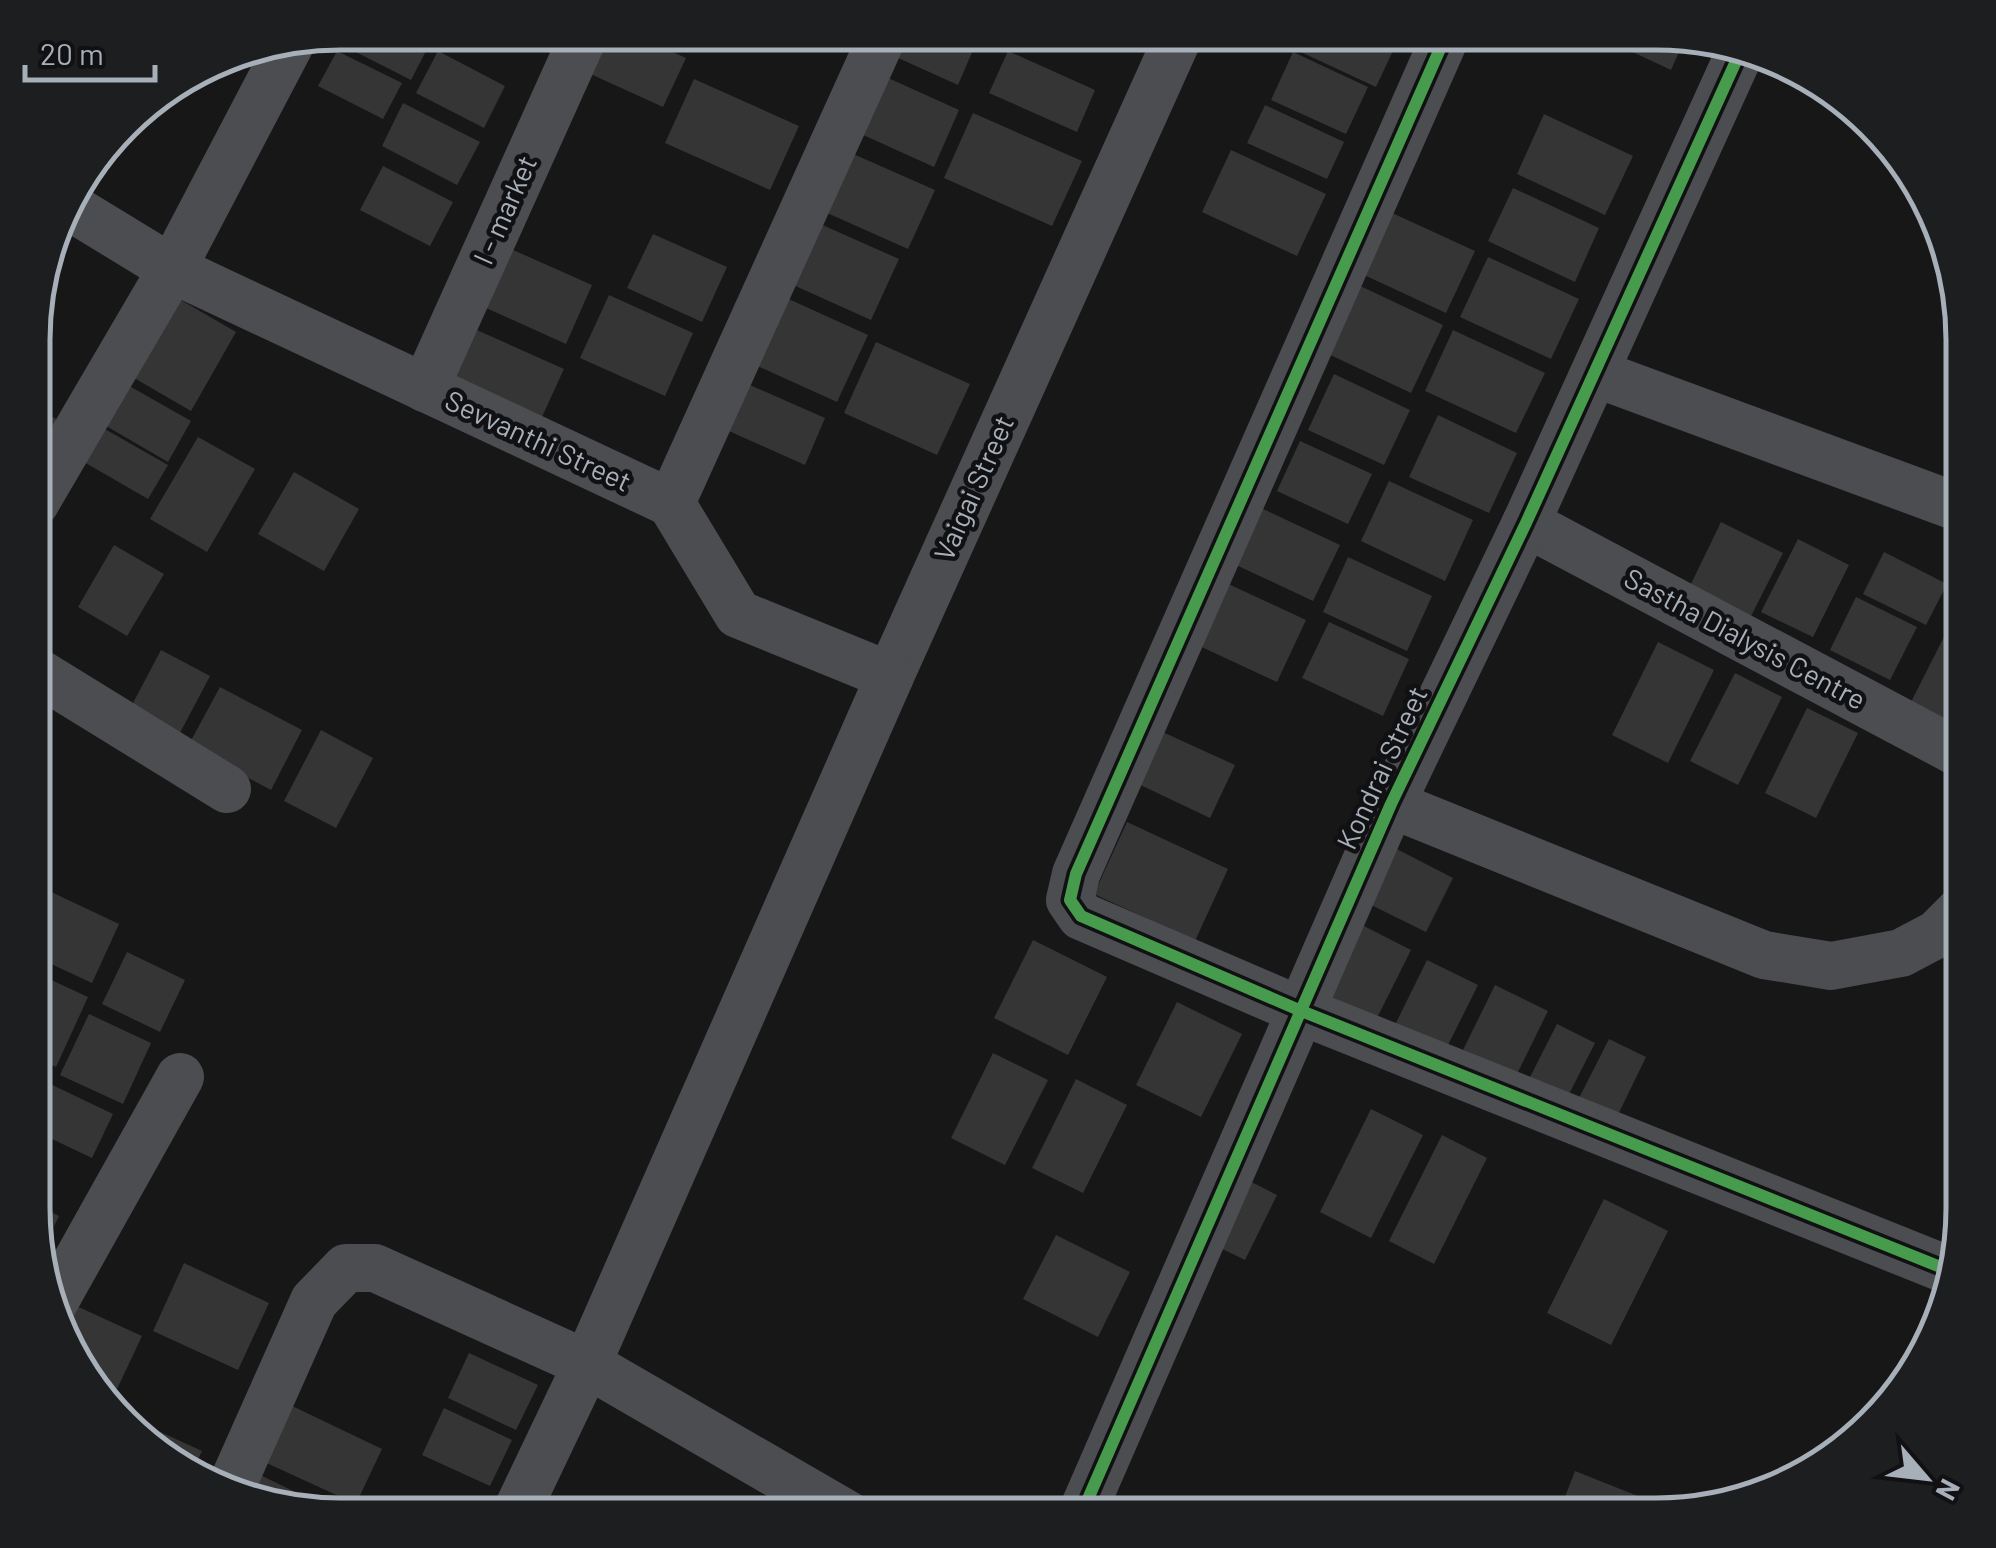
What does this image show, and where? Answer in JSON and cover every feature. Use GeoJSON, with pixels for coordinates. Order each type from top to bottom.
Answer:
{"type":"FeatureCollection","features":[{"type":"Feature","properties":{"kind":"street","name":"I - market"},"geometry":{"type":"LineString","coordinates":[[425,388],[577,50]]}},
{"type":"Feature","properties":{"kind":"street"},"geometry":{"type":"LineString","coordinates":[[876,50],[672,503],[738,614],[890,676]]}},
{"type":"Feature","properties":{"kind":"street","name":"Vaigai Street"},"geometry":{"type":"LineString","coordinates":[[524,1497],[587,1364],[890,676],[1172,51]]}},
{"type":"Feature","properties":{"kind":"street"},"geometry":{"type":"LineString","coordinates":[[1439,51],[1084,856],[1070,900],[1081,916],[1299,1010],[1940,1267]]}},
{"type":"Feature","properties":{"kind":"street"},"geometry":{"type":"LineString","coordinates":[[50,477],[172,269],[284,56]]}},
{"type":"Feature","properties":{"kind":"street","name":"Kondrai Street"},"geometry":{"type":"LineString","coordinates":[[1089,1498],[1391,804],[1526,523],[1736,62]]}},
{"type":"Feature","properties":{"kind":"street","name":"Sevvanthi Street"},"geometry":{"type":"LineString","coordinates":[[80,213],[172,269],[672,503]]}},
{"type":"Feature","properties":{"kind":"street"},"geometry":{"type":"LineString","coordinates":[[1595,372],[1946,503]]}},
{"type":"Feature","properties":{"kind":"street","name":"Sastha Dialysis Centre"},"geometry":{"type":"LineString","coordinates":[[1526,523],[1946,746]]}},
{"type":"Feature","properties":{"kind":"street"},"geometry":{"type":"LineString","coordinates":[[50,680],[227,789]]}},
{"type":"Feature","properties":{"kind":"street"},"geometry":{"type":"LineString","coordinates":[[1391,804],[1764,955],[1831,966],[1901,953],[1945,926]]}},
{"type":"Feature","properties":{"kind":"street"},"geometry":{"type":"LineString","coordinates":[[62,1289],[180,1076]]}},
{"type":"Feature","properties":{"kind":"street"},"geometry":{"type":"LineString","coordinates":[[235,1478],[314,1301],[346,1268],[375,1268],[587,1364],[818,1497]]}},
{"type":"Feature","properties":{"kind":"building"},"geometry":{"type":"Polygon","coordinates":[[[352,50],[426,50],[411,80],[352,50]]]}},
{"type":"Feature","properties":{"kind":"building"},"geometry":{"type":"Polygon","coordinates":[[[580,50],[669,50],[686,58],[663,107],[573,66],[580,50]]]}},
{"type":"Feature","properties":{"kind":"building"},"geometry":{"type":"Polygon","coordinates":[[[888,50],[973,50],[958,85],[888,50]]]}},
{"type":"Feature","properties":{"kind":"building"},"geometry":{"type":"Polygon","coordinates":[[[337,51],[402,83],[383,119],[318,86],[337,51]]]}},
{"type":"Feature","properties":{"kind":"building"},"geometry":{"type":"Polygon","coordinates":[[[438,51],[505,86],[484,128],[416,93],[438,51]]]}},
{"type":"Feature","properties":{"kind":"building"},"geometry":{"type":"Polygon","coordinates":[[[1008,51],[1095,90],[1077,132],[989,93],[1008,51]]]}},
{"type":"Feature","properties":{"kind":"building"},"geometry":{"type":"Polygon","coordinates":[[[1298,51],[1393,51],[1376,87],[1298,51]]]}},
{"type":"Feature","properties":{"kind":"building"},"geometry":{"type":"Polygon","coordinates":[[[1630,51],[1679,52],[1671,70],[1630,51]]]}},
{"type":"Feature","properties":{"kind":"building"},"geometry":{"type":"Polygon","coordinates":[[[1293,52],[1368,87],[1346,134],[1271,100],[1293,52]]]}},
{"type":"Feature","properties":{"kind":"building"},"geometry":{"type":"Polygon","coordinates":[[[875,72],[959,110],[934,167],[850,129],[875,72]]]}},
{"type":"Feature","properties":{"kind":"building"},"geometry":{"type":"Polygon","coordinates":[[[694,79],[799,126],[770,190],[665,143],[694,79]]]}},
{"type":"Feature","properties":{"kind":"building"},"geometry":{"type":"Polygon","coordinates":[[[403,103],[480,142],[457,185],[382,146],[403,103]]]}},
{"type":"Feature","properties":{"kind":"building"},"geometry":{"type":"Polygon","coordinates":[[[1265,105],[1344,142],[1327,179],[1247,143],[1265,105]]]}},
{"type":"Feature","properties":{"kind":"building"},"geometry":{"type":"Polygon","coordinates":[[[973,113],[1082,161],[1052,226],[944,178],[973,113]]]}},
{"type":"Feature","properties":{"kind":"building"},"geometry":{"type":"Polygon","coordinates":[[[1544,114],[1633,156],[1605,215],[1517,174],[1544,114]]]}},
{"type":"Feature","properties":{"kind":"building"},"geometry":{"type":"Polygon","coordinates":[[[842,149],[935,190],[908,249],[816,208],[842,149]]]}},
{"type":"Feature","properties":{"kind":"building"},"geometry":{"type":"Polygon","coordinates":[[[1231,150],[1326,194],[1297,256],[1202,212],[1231,150]]]}},
{"type":"Feature","properties":{"kind":"building"},"geometry":{"type":"Polygon","coordinates":[[[383,166],[453,202],[430,246],[360,210],[383,166]]]}},
{"type":"Feature","properties":{"kind":"building"},"geometry":{"type":"Polygon","coordinates":[[[1513,188],[1599,228],[1575,282],[1488,241],[1513,188]]]}},
{"type":"Feature","properties":{"kind":"building"},"geometry":{"type":"Polygon","coordinates":[[[1390,212],[1475,251],[1446,313],[1362,274],[1390,212]]]}},
{"type":"Feature","properties":{"kind":"building"},"geometry":{"type":"Polygon","coordinates":[[[809,219],[899,259],[871,320],[782,280],[809,219]]]}},
{"type":"Feature","properties":{"kind":"building"},"geometry":{"type":"Polygon","coordinates":[[[653,234],[727,267],[702,322],[627,288],[653,234]]]}},
{"type":"Feature","properties":{"kind":"building"},"geometry":{"type":"Polygon","coordinates":[[[502,245],[592,285],[566,344],[475,303],[502,245]]]}},
{"type":"Feature","properties":{"kind":"building"},"geometry":{"type":"Polygon","coordinates":[[[1488,257],[1579,299],[1551,359],[1460,317],[1488,257]]]}},
{"type":"Feature","properties":{"kind":"building"},"geometry":{"type":"Polygon","coordinates":[[[1356,284],[1443,325],[1411,393],[1324,352],[1356,284]]]}},
{"type":"Feature","properties":{"kind":"building"},"geometry":{"type":"Polygon","coordinates":[[[771,291],[868,335],[837,402],[740,358],[771,291]]]}},
{"type":"Feature","properties":{"kind":"building"},"geometry":{"type":"Polygon","coordinates":[[[609,295],[693,333],[665,396],[580,358],[609,295]]]}},
{"type":"Feature","properties":{"kind":"building"},"geometry":{"type":"Polygon","coordinates":[[[174,296],[236,332],[191,411],[129,375],[174,296]]]}},
{"type":"Feature","properties":{"kind":"building"},"geometry":{"type":"Polygon","coordinates":[[[470,327],[564,369],[541,419],[448,378],[470,327]]]}},
{"type":"Feature","properties":{"kind":"building"},"geometry":{"type":"Polygon","coordinates":[[[1453,330],[1545,373],[1516,433],[1425,391],[1453,330]]]}},
{"type":"Feature","properties":{"kind":"building"},"geometry":{"type":"Polygon","coordinates":[[[876,342],[970,384],[937,455],[844,413],[876,342]]]}},
{"type":"Feature","properties":{"kind":"building"},"geometry":{"type":"Polygon","coordinates":[[[1334,374],[1410,410],[1384,465],[1308,430],[1334,374]]]}},
{"type":"Feature","properties":{"kind":"building"},"geometry":{"type":"Polygon","coordinates":[[[741,381],[825,418],[805,465],[720,427],[741,381]]]}},
{"type":"Feature","properties":{"kind":"building"},"geometry":{"type":"Polygon","coordinates":[[[124,383],[191,421],[168,462],[101,423],[124,383]]]}},
{"type":"Feature","properties":{"kind":"building"},"geometry":{"type":"Polygon","coordinates":[[[1438,415],[1517,453],[1489,513],[1409,477],[1438,415]]]}},
{"type":"Feature","properties":{"kind":"building"},"geometry":{"type":"Polygon","coordinates":[[[50,416],[62,422],[50,444],[50,416]]]}},
{"type":"Feature","properties":{"kind":"building"},"geometry":{"type":"Polygon","coordinates":[[[103,428],[168,465],[148,499],[84,462],[103,428]]]}},
{"type":"Feature","properties":{"kind":"building"},"geometry":{"type":"Polygon","coordinates":[[[198,437],[255,469],[207,552],[150,519],[198,437]]]}},
{"type":"Feature","properties":{"kind":"building"},"geometry":{"type":"Polygon","coordinates":[[[1300,441],[1372,474],[1348,524],[1277,491],[1300,441]]]}},
{"type":"Feature","properties":{"kind":"building"},"geometry":{"type":"Polygon","coordinates":[[[294,472],[359,509],[324,571],[258,534],[294,472]]]}},
{"type":"Feature","properties":{"kind":"building"},"geometry":{"type":"Polygon","coordinates":[[[1389,481],[1473,520],[1445,581],[1361,541],[1389,481]]]}},
{"type":"Feature","properties":{"kind":"building"},"geometry":{"type":"Polygon","coordinates":[[[1261,508],[1340,545],[1313,601],[1234,564],[1261,508]]]}},
{"type":"Feature","properties":{"kind":"building"},"geometry":{"type":"Polygon","coordinates":[[[1721,522],[1783,553],[1750,618],[1689,588],[1721,522]]]}},
{"type":"Feature","properties":{"kind":"building"},"geometry":{"type":"Polygon","coordinates":[[[1798,539],[1849,565],[1813,637],[1761,612],[1798,539]]]}},
{"type":"Feature","properties":{"kind":"building"},"geometry":{"type":"Polygon","coordinates":[[[114,545],[164,574],[127,636],[78,607],[114,545]]]}},
{"type":"Feature","properties":{"kind":"building"},"geometry":{"type":"Polygon","coordinates":[[[1884,552],[1946,583],[1926,625],[1863,594],[1884,552]]]}},
{"type":"Feature","properties":{"kind":"building"},"geometry":{"type":"Polygon","coordinates":[[[1348,557],[1432,596],[1407,651],[1323,612],[1348,557]]]}},
{"type":"Feature","properties":{"kind":"building"},"geometry":{"type":"Polygon","coordinates":[[[1222,581],[1306,620],[1277,682],[1193,643],[1222,581]]]}},
{"type":"Feature","properties":{"kind":"building"},"geometry":{"type":"Polygon","coordinates":[[[1856,597],[1917,627],[1890,680],[1830,650],[1856,597]]]}},
{"type":"Feature","properties":{"kind":"building"},"geometry":{"type":"Polygon","coordinates":[[[1329,622],[1409,659],[1383,716],[1302,678],[1329,622]]]}},
{"type":"Feature","properties":{"kind":"building"},"geometry":{"type":"Polygon","coordinates":[[[1946,634],[1946,725],[1909,706],[1946,634]]]}},
{"type":"Feature","properties":{"kind":"building"},"geometry":{"type":"Polygon","coordinates":[[[1658,642],[1714,670],[1668,763],[1612,735],[1658,642]]]}},
{"type":"Feature","properties":{"kind":"building"},"geometry":{"type":"Polygon","coordinates":[[[161,650],[210,676],[173,746],[124,720],[161,650]]]}},
{"type":"Feature","properties":{"kind":"building"},"geometry":{"type":"Polygon","coordinates":[[[1735,673],[1782,697],[1738,785],[1690,761],[1735,673]]]}},
{"type":"Feature","properties":{"kind":"building"},"geometry":{"type":"Polygon","coordinates":[[[220,687],[302,730],[271,790],[188,746],[220,687]]]}},
{"type":"Feature","properties":{"kind":"building"},"geometry":{"type":"Polygon","coordinates":[[[1807,708],[1858,733],[1816,818],[1765,793],[1807,708]]]}},
{"type":"Feature","properties":{"kind":"building"},"geometry":{"type":"Polygon","coordinates":[[[1156,729],[1235,765],[1210,818],[1132,781],[1156,729]]]}},
{"type":"Feature","properties":{"kind":"building"},"geometry":{"type":"Polygon","coordinates":[[[321,730],[373,758],[336,828],[284,801],[321,730]]]}},
{"type":"Feature","properties":{"kind":"building"},"geometry":{"type":"Polygon","coordinates":[[[1127,822],[1228,869],[1195,941],[1094,894],[1127,822]]]}},
{"type":"Feature","properties":{"kind":"building"},"geometry":{"type":"Polygon","coordinates":[[[1391,846],[1453,878],[1426,932],[1363,901],[1391,846]]]}},
{"type":"Feature","properties":{"kind":"building"},"geometry":{"type":"Polygon","coordinates":[[[51,892],[119,924],[92,983],[51,964],[51,892]]]}},
{"type":"Feature","properties":{"kind":"building"},"geometry":{"type":"Polygon","coordinates":[[[1362,925],[1411,950],[1373,1026],[1325,1002],[1362,925]]]}},
{"type":"Feature","properties":{"kind":"building"},"geometry":{"type":"Polygon","coordinates":[[[1033,940],[1107,977],[1068,1055],[994,1018],[1033,940]]]}},
{"type":"Feature","properties":{"kind":"building"},"geometry":{"type":"Polygon","coordinates":[[[127,952],[185,980],[160,1032],[102,1004],[127,952]]]}},
{"type":"Feature","properties":{"kind":"building"},"geometry":{"type":"Polygon","coordinates":[[[1427,960],[1478,985],[1443,1055],[1393,1029],[1427,960]]]}},
{"type":"Feature","properties":{"kind":"building"},"geometry":{"type":"Polygon","coordinates":[[[51,980],[88,997],[56,1067],[51,1065],[51,980]]]}},
{"type":"Feature","properties":{"kind":"building"},"geometry":{"type":"Polygon","coordinates":[[[1495,985],[1548,1011],[1516,1076],[1463,1050],[1495,985]]]}},
{"type":"Feature","properties":{"kind":"building"},"geometry":{"type":"Polygon","coordinates":[[[1177,1002],[1242,1034],[1201,1117],[1136,1085],[1177,1002]]]}},
{"type":"Feature","properties":{"kind":"building"},"geometry":{"type":"Polygon","coordinates":[[[89,1014],[151,1043],[123,1104],[60,1075],[89,1014]]]}},
{"type":"Feature","properties":{"kind":"building"},"geometry":{"type":"Polygon","coordinates":[[[1557,1024],[1595,1043],[1565,1102],[1527,1083],[1557,1024]]]}},
{"type":"Feature","properties":{"kind":"building"},"geometry":{"type":"Polygon","coordinates":[[[1609,1039],[1646,1057],[1612,1127],[1574,1108],[1609,1039]]]}},
{"type":"Feature","properties":{"kind":"building"},"geometry":{"type":"Polygon","coordinates":[[[993,1053],[1048,1080],[1005,1165],[951,1138],[993,1053]]]}},
{"type":"Feature","properties":{"kind":"building"},"geometry":{"type":"Polygon","coordinates":[[[1076,1079],[1127,1105],[1083,1193],[1032,1168],[1076,1079]]]}},
{"type":"Feature","properties":{"kind":"building"},"geometry":{"type":"Polygon","coordinates":[[[51,1084],[113,1114],[92,1158],[51,1138],[51,1084]]]}},
{"type":"Feature","properties":{"kind":"building"},"geometry":{"type":"Polygon","coordinates":[[[1371,1109],[1423,1135],[1371,1238],[1320,1212],[1371,1109]]]}},
{"type":"Feature","properties":{"kind":"building"},"geometry":{"type":"Polygon","coordinates":[[[1442,1135],[1487,1158],[1434,1264],[1389,1241],[1442,1135]]]}},
{"type":"Feature","properties":{"kind":"building"},"geometry":{"type":"Polygon","coordinates":[[[1236,1174],[1277,1195],[1245,1260],[1204,1240],[1236,1174]]]}},
{"type":"Feature","properties":{"kind":"building"},"geometry":{"type":"Polygon","coordinates":[[[1604,1199],[1668,1231],[1611,1345],[1547,1313],[1604,1199]]]}},
{"type":"Feature","properties":{"kind":"building"},"geometry":{"type":"Polygon","coordinates":[[[51,1212],[59,1216],[52,1231],[51,1212]]]}},
{"type":"Feature","properties":{"kind":"building"},"geometry":{"type":"Polygon","coordinates":[[[1056,1235],[1130,1272],[1098,1337],[1023,1299],[1056,1235]]]}},
{"type":"Feature","properties":{"kind":"building"},"geometry":{"type":"Polygon","coordinates":[[[184,1263],[269,1303],[238,1370],[153,1331],[184,1263]]]}},
{"type":"Feature","properties":{"kind":"building"},"geometry":{"type":"Polygon","coordinates":[[[72,1304],[142,1336],[116,1392],[80,1336],[69,1310],[72,1304]]]}},
{"type":"Feature","properties":{"kind":"building"},"geometry":{"type":"Polygon","coordinates":[[[469,1353],[538,1385],[516,1430],[448,1398],[469,1353]]]}},
{"type":"Feature","properties":{"kind":"building"},"geometry":{"type":"Polygon","coordinates":[[[286,1403],[382,1449],[359,1497],[341,1497],[260,1460],[286,1403]]]}},
{"type":"Feature","properties":{"kind":"building"},"geometry":{"type":"Polygon","coordinates":[[[444,1408],[512,1440],[490,1486],[422,1455],[444,1408]]]}},
{"type":"Feature","properties":{"kind":"building"},"geometry":{"type":"Polygon","coordinates":[[[151,1427],[202,1451],[198,1460],[151,1427]]]}},
{"type":"Feature","properties":{"kind":"building"},"geometry":{"type":"Polygon","coordinates":[[[250,1470],[300,1494],[265,1488],[245,1481],[250,1470]]]}},
{"type":"Feature","properties":{"kind":"building"},"geometry":{"type":"Polygon","coordinates":[[[1575,1471],[1643,1498],[1565,1498],[1575,1471]]]}},
{"type":"Feature","properties":{"kind":"cycle path"},"geometry":{"type":"LineString","coordinates":[[1439,51],[1076,874],[1070,900],[1081,916],[1299,1010],[1940,1267]]}},
{"type":"Feature","properties":{"kind":"cycle path"},"geometry":{"type":"LineString","coordinates":[[1089,1498],[1391,804],[1526,523],[1736,62]]}}]}
